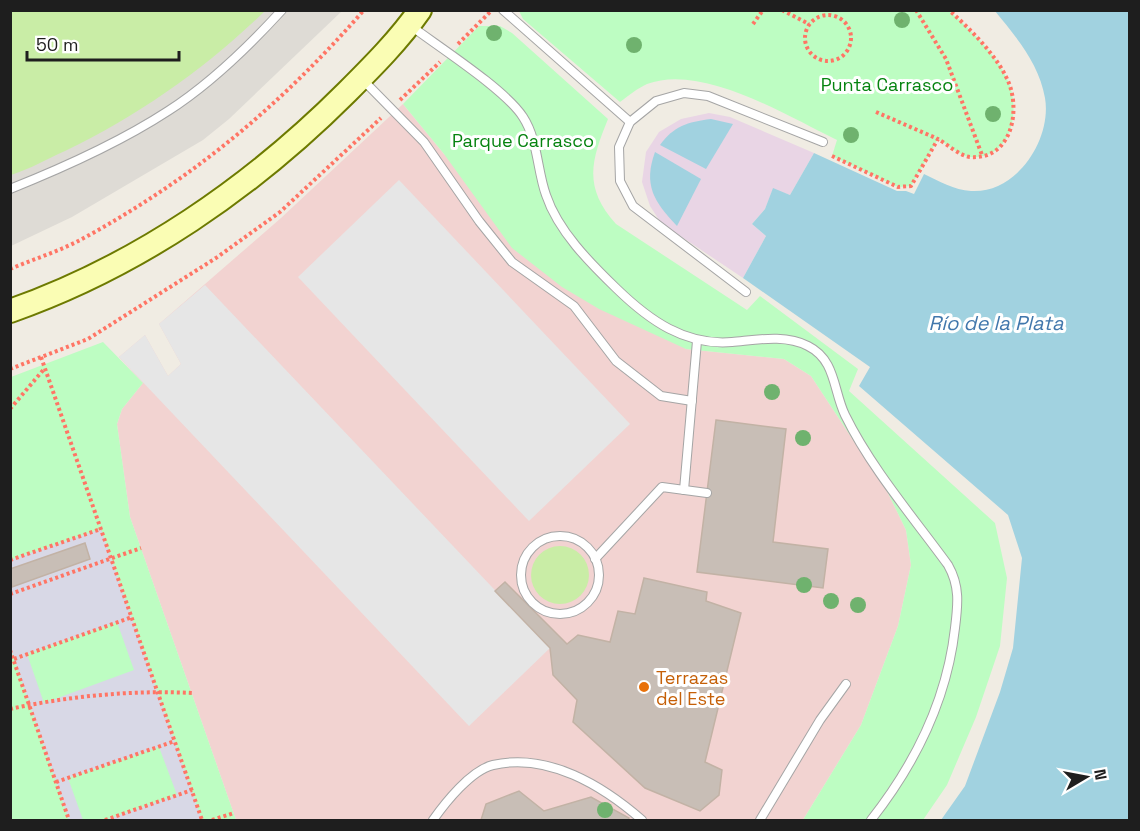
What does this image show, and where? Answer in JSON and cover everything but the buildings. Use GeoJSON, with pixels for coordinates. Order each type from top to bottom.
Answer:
{"type":"FeatureCollection","features":[{"type":"Feature","properties":{"kind":"main road"},"geometry":{"type":"LineString","coordinates":[[10,311],[106,271],[184,226],[306,132],[361,78],[415,18]]}},
{"type":"Feature","properties":{"kind":"lane"},"geometry":{"type":"LineString","coordinates":[[10,189],[111,144],[170,110],[220,69],[282,10]]}},
{"type":"Feature","properties":{"kind":"lane"},"geometry":{"type":"LineString","coordinates":[[503,10],[630,122]]}},
{"type":"Feature","properties":{"kind":"lane"},"geometry":{"type":"LineString","coordinates":[[415,18],[448,54],[506,97],[524,117],[534,142],[546,196],[556,218],[576,245],[642,311],[665,327],[697,341],[788,340],[808,346],[820,354],[829,366],[844,411],[861,443],[948,565],[956,581],[958,600],[946,680],[915,754],[892,793],[871,820]]}},
{"type":"Feature","properties":{"kind":"lane"},"geometry":{"type":"LineString","coordinates":[[361,78],[424,142],[445,169],[478,221],[512,262],[574,306],[616,361],[661,396],[692,401]]}},
{"type":"Feature","properties":{"kind":"lane"},"geometry":{"type":"LineString","coordinates":[[746,292],[633,206],[620,181],[619,147],[630,122],[656,101],[684,93],[708,96],[823,142]]}},
{"type":"Feature","properties":{"kind":"lane"},"geometry":{"type":"LineString","coordinates":[[684,490],[697,341]]}},
{"type":"Feature","properties":{"kind":"lane"},"geometry":{"type":"LineString","coordinates":[[595,559],[662,487],[707,493]]}},
{"type":"Feature","properties":{"kind":"lane"},"geometry":{"type":"LineString","coordinates":[[563,537],[576,540],[587,548],[595,559],[599,572],[598,585],[589,601],[574,612],[562,614],[544,611],[530,600],[524,590],[521,564],[537,544],[549,538],[563,537]]}},
{"type":"Feature","properties":{"kind":"lane"},"geometry":{"type":"LineString","coordinates":[[760,820],[820,720],[846,684]]}},
{"type":"Feature","properties":{"kind":"lane"},"geometry":{"type":"LineString","coordinates":[[433,820],[468,780],[491,765],[523,763],[572,774],[599,788],[642,820]]}},
{"type":"Feature","properties":{"kind":"path"},"geometry":{"type":"LineString","coordinates":[[10,269],[80,240],[156,196],[227,145],[315,65],[363,10]]}},
{"type":"Feature","properties":{"kind":"path"},"geometry":{"type":"LineString","coordinates":[[10,369],[88,339],[216,258],[280,212],[391,109],[491,10]]}},
{"type":"Feature","properties":{"kind":"path"},"geometry":{"type":"LineString","coordinates":[[753,24],[764,10]]}},
{"type":"Feature","properties":{"kind":"path"},"geometry":{"type":"LineString","coordinates":[[782,10],[809,24]]}},
{"type":"Feature","properties":{"kind":"path"},"geometry":{"type":"LineString","coordinates":[[876,112],[938,139],[969,157],[992,154],[1001,148],[1013,117],[1013,98],[1009,84],[992,57],[949,10]]}},
{"type":"Feature","properties":{"kind":"path"},"geometry":{"type":"LineString","coordinates":[[917,11],[946,59],[982,155]]}},
{"type":"Feature","properties":{"kind":"path"},"geometry":{"type":"LineString","coordinates":[[827,12],[842,19],[850,32],[849,47],[838,58],[823,60],[810,52],[805,39],[809,24],[827,12]]}},
{"type":"Feature","properties":{"kind":"path"},"geometry":{"type":"LineString","coordinates":[[832,156],[898,187],[911,186],[938,139]]}},
{"type":"Feature","properties":{"kind":"path"},"geometry":{"type":"LineString","coordinates":[[41,357],[202,820]]}},
{"type":"Feature","properties":{"kind":"path"},"geometry":{"type":"LineString","coordinates":[[10,409],[45,368]]}},
{"type":"Feature","properties":{"kind":"path"},"geometry":{"type":"LineString","coordinates":[[10,560],[101,529]]}},
{"type":"Feature","properties":{"kind":"path"},"geometry":{"type":"LineString","coordinates":[[10,594],[141,548]]}},
{"type":"Feature","properties":{"kind":"path"},"geometry":{"type":"LineString","coordinates":[[14,659],[132,617]]}},
{"type":"Feature","properties":{"kind":"path"},"geometry":{"type":"LineString","coordinates":[[10,650],[69,820]]}},
{"type":"Feature","properties":{"kind":"path"},"geometry":{"type":"LineString","coordinates":[[10,709],[29,705],[158,692],[192,693]]}},
{"type":"Feature","properties":{"kind":"path"},"geometry":{"type":"LineString","coordinates":[[56,783],[175,741]]}},
{"type":"Feature","properties":{"kind":"path"},"geometry":{"type":"LineString","coordinates":[[105,820],[192,790]]}},
{"type":"Feature","properties":{"kind":"path"},"geometry":{"type":"LineString","coordinates":[[212,820],[234,813]]}},
{"type":"Feature","properties":{"kind":"shaded area"},"geometry":{"type":"Polygon","coordinates":[[[11,11],[342,11],[229,119],[203,140],[72,217],[11,246],[11,11]]]}},
{"type":"Feature","properties":{"kind":"shaded area"},"geometry":{"type":"Polygon","coordinates":[[[403,104],[444,154],[686,349],[784,359],[811,376],[888,493],[906,530],[911,565],[898,626],[861,725],[803,820],[236,820],[130,517],[117,424],[122,409],[143,383],[119,357],[145,335],[168,376],[181,364],[159,324],[281,218],[403,104]]]}},
{"type":"Feature","properties":{"kind":"shaded area"},"geometry":{"type":"Polygon","coordinates":[[[709,113],[730,117],[814,153],[790,195],[773,189],[765,209],[752,224],[766,236],[743,278],[661,223],[650,206],[642,182],[646,152],[659,132],[681,119],[709,113]]]}},
{"type":"Feature","properties":{"kind":"shaded area"},"geometry":{"type":"Polygon","coordinates":[[[399,180],[630,424],[529,521],[298,277],[399,180]]]}},
{"type":"Feature","properties":{"kind":"shaded area"},"geometry":{"type":"Polygon","coordinates":[[[205,285],[550,648],[469,726],[119,357],[145,335],[168,376],[181,364],[159,324],[205,285]]]}},
{"type":"Feature","properties":{"kind":"shaded area"},"geometry":{"type":"Polygon","coordinates":[[[101,529],[202,820],[105,820],[177,795],[159,747],[68,778],[83,820],[69,820],[11,650],[10,560],[101,529]],[[117,622],[27,654],[44,703],[134,670],[117,622]]]}},
{"type":"Feature","properties":{"kind":"green space"},"geometry":{"type":"Polygon","coordinates":[[[11,10],[265,11],[196,71],[146,106],[93,137],[11,175],[11,10]]]}},
{"type":"Feature","properties":{"kind":"green space","name":"Punta Carrasco"},"geometry":{"type":"Polygon","coordinates":[[[519,11],[949,11],[984,45],[999,65],[1010,86],[1013,98],[1012,123],[1002,144],[994,152],[983,156],[966,156],[938,139],[911,186],[898,187],[832,156],[837,140],[769,106],[718,86],[669,79],[647,84],[620,102],[523,19],[519,11]]]}},
{"type":"Feature","properties":{"kind":"green space","name":"Parque Carrasco"},"geometry":{"type":"Polygon","coordinates":[[[479,26],[500,26],[512,33],[608,119],[597,148],[593,173],[598,198],[616,224],[747,310],[760,296],[858,369],[849,391],[995,523],[1007,578],[1000,646],[976,717],[947,785],[923,820],[803,820],[861,725],[898,626],[911,565],[906,530],[888,493],[811,376],[784,359],[686,349],[599,309],[562,287],[512,248],[444,154],[403,104],[479,26]]]}},
{"type":"Feature","properties":{"kind":"green space"},"geometry":{"type":"Polygon","coordinates":[[[103,342],[143,383],[122,409],[117,424],[130,517],[236,820],[11,820],[11,377],[103,342]]]}},
{"type":"Feature","properties":{"kind":"green space"},"geometry":{"type":"Polygon","coordinates":[[[560,546],[571,548],[584,559],[589,575],[587,586],[576,599],[560,604],[549,602],[536,591],[531,575],[533,564],[544,551],[560,546]]]}},
{"type":"Feature","properties":{"kind":"water","name":"Río de la Plata"},"geometry":{"type":"Polygon","coordinates":[[[995,11],[1129,11],[1129,820],[941,820],[965,786],[1000,692],[1013,648],[1022,558],[1008,515],[859,386],[870,367],[743,278],[766,236],[752,224],[765,209],[773,188],[790,195],[814,153],[897,191],[914,194],[924,174],[953,187],[971,191],[988,190],[1003,184],[1016,174],[1028,161],[1037,146],[1046,114],[1045,98],[1038,73],[1032,62],[995,11]]]}},
{"type":"Feature","properties":{"kind":"water"},"geometry":{"type":"Polygon","coordinates":[[[711,119],[733,124],[706,169],[660,145],[676,129],[711,119]]]}},
{"type":"Feature","properties":{"kind":"water"},"geometry":{"type":"Polygon","coordinates":[[[655,152],[701,179],[677,226],[662,209],[653,192],[650,174],[655,152]]]}},
{"type":"Feature","properties":{"kind":"place","name":"Terrazas del Este"},"geometry":{"type":"Point","coordinates":[644,687]}}]}
